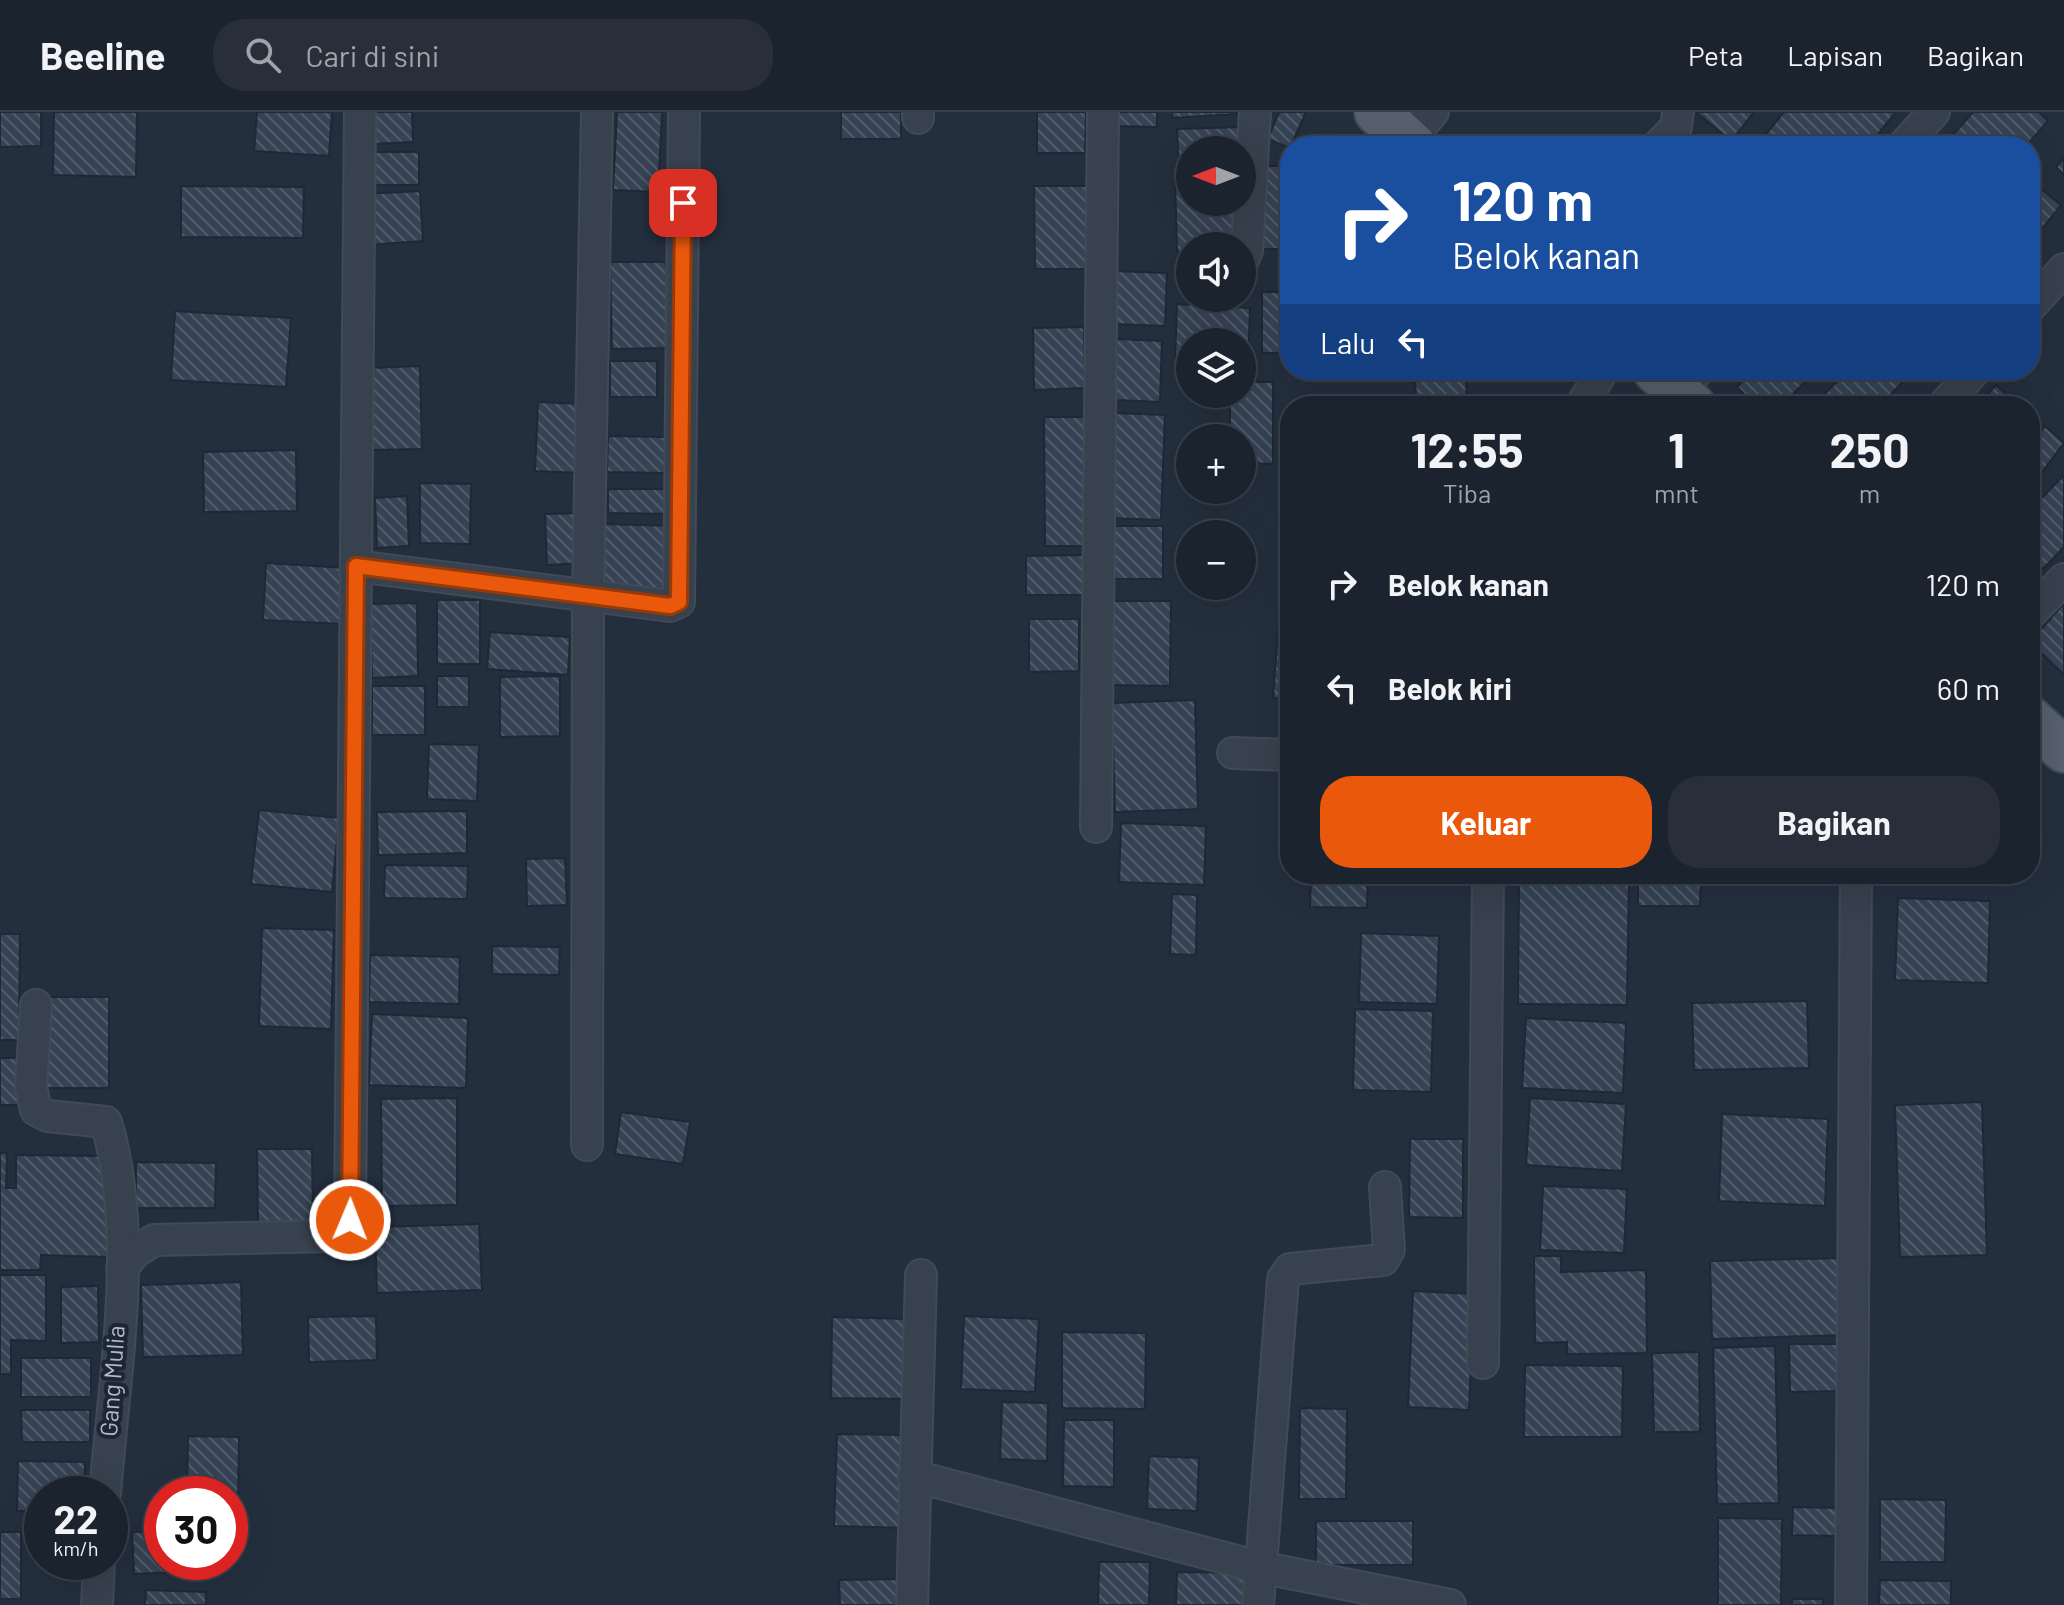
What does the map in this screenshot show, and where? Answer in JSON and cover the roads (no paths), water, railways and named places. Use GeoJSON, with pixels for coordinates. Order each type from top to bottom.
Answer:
{"type":"FeatureCollection","features":[{"type":"Feature","properties":{"kind":"main road"},"geometry":{"type":"LineString","coordinates":[[2040,728],[2064,750]]}},
{"type":"Feature","properties":{"kind":"street"},"geometry":{"type":"LineString","coordinates":[[122,1269],[134,1253],[154,1240],[332,1236],[350,1220],[360,112]]}},
{"type":"Feature","properties":{"kind":"street"},"geometry":{"type":"LineString","coordinates":[[587,1145],[588,595],[597,112]]}},
{"type":"Feature","properties":{"kind":"street"},"geometry":{"type":"LineString","coordinates":[[356,566],[670,606],[681,597],[684,112]]}},
{"type":"Feature","properties":{"kind":"street"},"geometry":{"type":"LineString","coordinates":[[1096,827],[1103,112]]}},
{"type":"Feature","properties":{"kind":"street"},"geometry":{"type":"LineString","coordinates":[[1248,232],[1255,112]]}},
{"type":"Feature","properties":{"kind":"street"},"geometry":{"type":"LineString","coordinates":[[1667,136],[1676,127],[1678,112]]}},
{"type":"Feature","properties":{"kind":"street"},"geometry":{"type":"LineString","coordinates":[[1912,136],[1934,112]]}},
{"type":"Feature","properties":{"kind":"street"},"geometry":{"type":"LineString","coordinates":[[2040,296],[2064,269]]}},
{"type":"Feature","properties":{"kind":"street"},"geometry":{"type":"LineString","coordinates":[[1952,396],[1966,380]]}},
{"type":"Feature","properties":{"kind":"street"},"geometry":{"type":"LineString","coordinates":[[2040,604],[2064,579]]}},
{"type":"Feature","properties":{"kind":"street"},"geometry":{"type":"LineString","coordinates":[[1233,753],[1280,755]]}},
{"type":"Feature","properties":{"kind":"street"},"geometry":{"type":"LineString","coordinates":[[1483,1363],[1488,884]]}},
{"type":"Feature","properties":{"kind":"street"},"geometry":{"type":"LineString","coordinates":[[1851,1605],[1856,884]]}},
{"type":"Feature","properties":{"kind":"street","name":"Gang Mulia"},"geometry":{"type":"LineString","coordinates":[[36,1005],[31,1087],[36,1110],[48,1116],[106,1122],[116,1158],[122,1269],[106,1476]]}},
{"type":"Feature","properties":{"kind":"street"},"geometry":{"type":"LineString","coordinates":[[1258,1605],[1283,1279],[1290,1269],[1383,1260],[1389,1250],[1385,1187]]}},
{"type":"Feature","properties":{"kind":"street"},"geometry":{"type":"LineString","coordinates":[[912,1605],[921,1275]]}},
{"type":"Feature","properties":{"kind":"street"},"geometry":{"type":"LineString","coordinates":[[914,1476],[1259,1567],[1450,1605]]}},
{"type":"Feature","properties":{"kind":"street"},"geometry":{"type":"LineString","coordinates":[[97,1605],[98,1580]]}}]}
